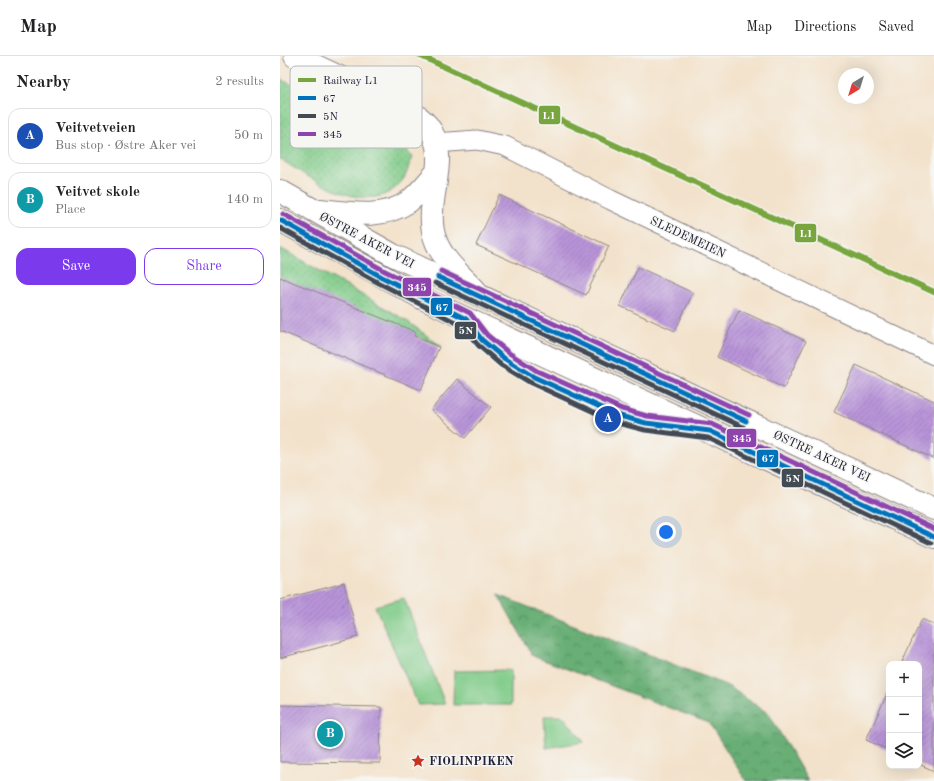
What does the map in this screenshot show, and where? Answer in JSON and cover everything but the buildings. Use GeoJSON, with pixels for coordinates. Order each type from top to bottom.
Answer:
{"type":"FeatureCollection","features":[{"type":"Feature","properties":{"kind":"highway"},"geometry":{"type":"LineString","coordinates":[[295,56],[316,66]]}},
{"type":"Feature","properties":{"kind":"highway"},"geometry":{"type":"LineString","coordinates":[[422,121],[428,126],[436,142],[439,157],[431,218],[435,237],[442,253],[482,298]]}},
{"type":"Feature","properties":{"kind":"highway"},"geometry":{"type":"LineString","coordinates":[[310,209],[353,214],[389,211],[408,202],[436,173]]}},
{"type":"Feature","properties":{"kind":"highway","name":"ØSTRE AKER VEI"},"geometry":{"type":"LineString","coordinates":[[280,191],[393,255],[934,509]]}},
{"type":"Feature","properties":{"kind":"highway","name":"ØSTRE AKER VEI"},"geometry":{"type":"LineString","coordinates":[[280,220],[424,299],[934,537]]}},
{"type":"Feature","properties":{"kind":"street","name":"SLEDEMEIEN"},"geometry":{"type":"LineString","coordinates":[[436,142],[477,140],[504,146],[611,200],[934,355]]}},
{"type":"Feature","properties":{"kind":"green space"},"geometry":{"type":"Polygon","coordinates":[[[280,79],[290,84],[290,148],[406,148],[412,158],[404,179],[389,192],[374,197],[358,197],[341,192],[324,185],[280,159],[280,79]]]}},
{"type":"Feature","properties":{"kind":"green space"},"geometry":{"type":"Polygon","coordinates":[[[280,248],[404,319],[441,346],[280,279],[280,248]]]}},
{"type":"Feature","properties":{"kind":"green space"},"geometry":{"type":"Polygon","coordinates":[[[498,595],[728,686],[769,714],[808,781],[746,781],[709,723],[533,656],[498,595]]]}},
{"type":"Feature","properties":{"kind":"green space"},"geometry":{"type":"Polygon","coordinates":[[[404,598],[445,704],[418,705],[375,606],[404,598]]]}},
{"type":"Feature","properties":{"kind":"green space"},"geometry":{"type":"Polygon","coordinates":[[[511,670],[511,705],[453,705],[454,671],[511,670]]]}},
{"type":"Feature","properties":{"kind":"green space"},"geometry":{"type":"Polygon","coordinates":[[[544,716],[563,716],[584,742],[546,748],[544,716]]]}},
{"type":"Feature","properties":{"kind":"rail line","name":"L1"},"geometry":{"type":"LineString","coordinates":[[421,56],[934,292]]}},
{"type":"Feature","properties":{"kind":"transit line","name":"345"},"geometry":{"type":"LineString","coordinates":[[283,214],[385,271],[470,313],[487,335],[509,353],[537,371],[622,409],[647,416],[712,424],[934,529]]}},
{"type":"Feature","properties":{"kind":"transit line","name":"67"},"geometry":{"type":"LineString","coordinates":[[280,220],[382,277],[466,319],[482,340],[505,359],[534,377],[620,416],[646,423],[710,431],[934,537]]}},
{"type":"Feature","properties":{"kind":"transit line","name":"5N"},"geometry":{"type":"LineString","coordinates":[[280,228],[379,283],[461,325],[478,345],[501,365],[531,383],[618,423],[645,430],[708,438],[931,543]]}},
{"type":"Feature","properties":{"kind":"transit line","name":"345"},"geometry":{"type":"LineString","coordinates":[[441,271],[749,415]]}},
{"type":"Feature","properties":{"kind":"transit line","name":"67"},"geometry":{"type":"LineString","coordinates":[[438,277],[746,421]]}},
{"type":"Feature","properties":{"kind":"transit line","name":"5N"},"geometry":{"type":"LineString","coordinates":[[435,283],[743,427]]}},
{"type":"Feature","properties":{"kind":"place","name":"Veitvetveien"},"geometry":{"type":"Point","coordinates":[608,419]}},
{"type":"Feature","properties":{"kind":"place","name":"Veitvet skole"},"geometry":{"type":"Point","coordinates":[330,734]}},
{"type":"Feature","properties":{"kind":"place","name":"FIOLINPIKEN"},"geometry":{"type":"Point","coordinates":[418,761]}}]}
